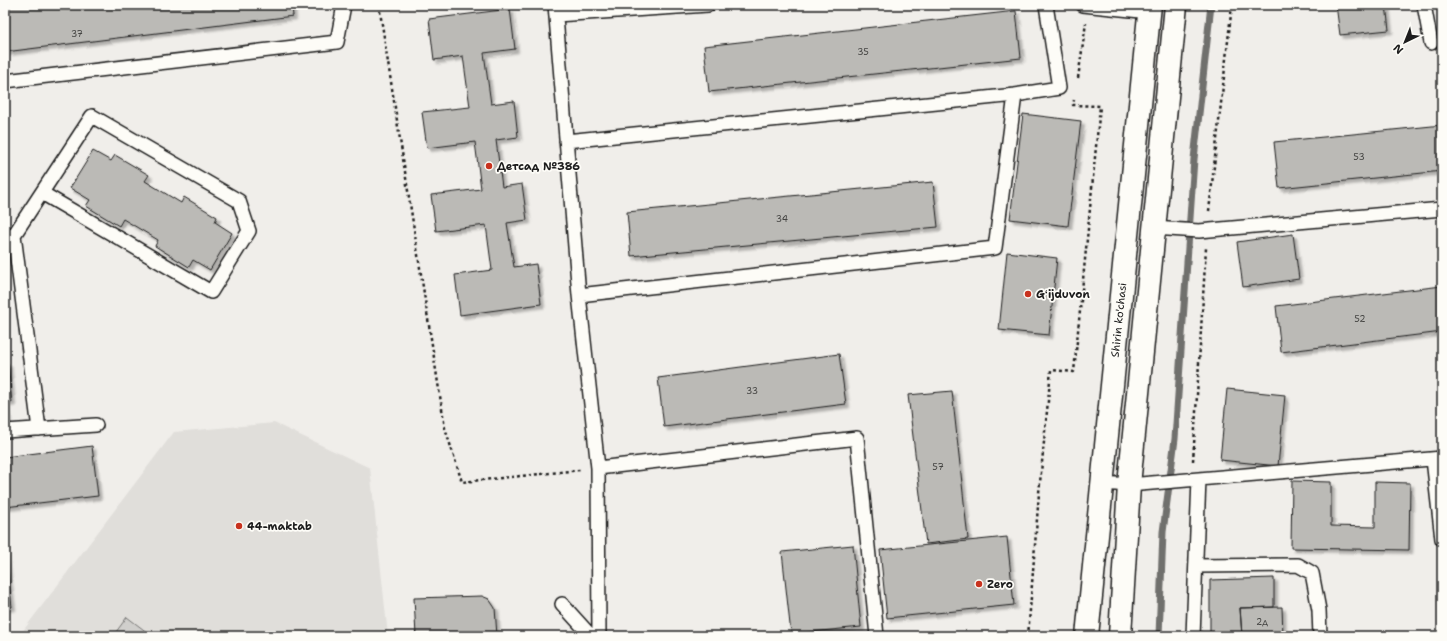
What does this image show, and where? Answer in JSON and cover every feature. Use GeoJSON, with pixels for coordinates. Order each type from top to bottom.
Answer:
{"type":"FeatureCollection","features":[{"type":"Feature","properties":{"kind":"main road"},"geometry":{"type":"LineString","coordinates":[[1120,636],[1129,485],[1176,5]]}},
{"type":"Feature","properties":{"kind":"main road","name":"Shirin ko'chasi"},"geometry":{"type":"LineString","coordinates":[[1087,636],[1150,8]]}},
{"type":"Feature","properties":{"kind":"lane"},"geometry":{"type":"LineString","coordinates":[[5,81],[337,42],[344,5]]}},
{"type":"Feature","properties":{"kind":"lane"},"geometry":{"type":"LineString","coordinates":[[599,636],[598,468],[579,295],[555,10],[708,5]]}},
{"type":"Feature","properties":{"kind":"lane"},"geometry":{"type":"LineString","coordinates":[[566,141],[1015,95],[1058,88],[1046,5]]}},
{"type":"Feature","properties":{"kind":"lane"},"geometry":{"type":"LineString","coordinates":[[1424,5],[1431,42]]}},
{"type":"Feature","properties":{"kind":"lane"},"geometry":{"type":"LineString","coordinates":[[1086,6],[1150,8]]}},
{"type":"Feature","properties":{"kind":"lane"},"geometry":{"type":"LineString","coordinates":[[579,295],[996,248],[1015,95]]}},
{"type":"Feature","properties":{"kind":"lane"},"geometry":{"type":"LineString","coordinates":[[39,429],[10,236],[42,193],[92,116],[239,201],[249,231],[211,292],[42,193]]}},
{"type":"Feature","properties":{"kind":"lane"},"geometry":{"type":"LineString","coordinates":[[1153,228],[1203,230],[1442,209]]}},
{"type":"Feature","properties":{"kind":"lane"},"geometry":{"type":"LineString","coordinates":[[5,431],[96,425]]}},
{"type":"Feature","properties":{"kind":"lane"},"geometry":{"type":"LineString","coordinates":[[598,468],[857,438],[877,636]]}},
{"type":"Feature","properties":{"kind":"lane"},"geometry":{"type":"LineString","coordinates":[[1102,483],[1129,485],[1437,459],[1442,539]]}},
{"type":"Feature","properties":{"kind":"lane"},"geometry":{"type":"LineString","coordinates":[[1193,636],[1196,566],[1195,479]]}},
{"type":"Feature","properties":{"kind":"lane"},"geometry":{"type":"LineString","coordinates":[[1196,566],[1298,565],[1312,573],[1319,610],[1320,636]]}},
{"type":"Feature","properties":{"kind":"lane"},"geometry":{"type":"LineString","coordinates":[[562,604],[591,636]]}},
{"type":"Feature","properties":{"kind":"path"},"geometry":{"type":"LineString","coordinates":[[379,5],[445,428],[462,482],[598,468]]}},
{"type":"Feature","properties":{"kind":"path"},"geometry":{"type":"LineString","coordinates":[[1195,479],[1203,230],[1232,5]]}},
{"type":"Feature","properties":{"kind":"path"},"geometry":{"type":"LineString","coordinates":[[1077,82],[1086,6]]}},
{"type":"Feature","properties":{"kind":"path"},"geometry":{"type":"LineString","coordinates":[[1028,636],[1038,501],[1051,370],[1074,372],[1100,106],[1073,105],[1074,97]]}},
{"type":"Feature","properties":{"kind":"shaded area","name":"44-maktab"},"geometry":{"type":"Polygon","coordinates":[[[274,423],[370,468],[388,636],[19,636],[174,432],[274,423]]]}},
{"type":"Feature","properties":{"kind":"shaded area"},"geometry":{"type":"Polygon","coordinates":[[[127,617],[152,636],[113,636],[127,617]]]}},
{"type":"Feature","properties":{"kind":"building"},"geometry":{"type":"Polygon","coordinates":[[[5,5],[292,5],[293,16],[5,52],[5,5]]]}},
{"type":"Feature","properties":{"kind":"building"},"geometry":{"type":"Polygon","coordinates":[[[1336,5],[1386,5],[1389,30],[1340,35],[1336,5]]]}},
{"type":"Feature","properties":{"kind":"building","name":"Детсад №386"},"geometry":{"type":"Polygon","coordinates":[[[510,9],[515,49],[484,53],[491,104],[514,101],[518,137],[496,140],[502,187],[522,184],[527,220],[507,223],[514,267],[536,264],[541,304],[460,315],[455,275],[492,270],[486,225],[436,231],[431,195],[481,189],[475,142],[427,148],[422,112],[470,107],[463,56],[434,60],[429,19],[510,9]]]}},
{"type":"Feature","properties":{"kind":"building"},"geometry":{"type":"Polygon","coordinates":[[[1016,11],[1021,58],[709,92],[704,46],[1016,11]]]}},
{"type":"Feature","properties":{"kind":"building"},"geometry":{"type":"Polygon","coordinates":[[[1023,114],[1081,121],[1068,226],[1010,219],[1023,114]]]}},
{"type":"Feature","properties":{"kind":"building"},"geometry":{"type":"Polygon","coordinates":[[[1442,125],[1442,171],[1279,188],[1274,142],[1442,125]]]}},
{"type":"Feature","properties":{"kind":"building"},"geometry":{"type":"Polygon","coordinates":[[[93,151],[111,161],[115,155],[149,175],[145,181],[181,203],[184,197],[217,217],[215,222],[232,233],[210,270],[193,260],[189,267],[155,246],[158,240],[123,219],[119,226],[86,206],[90,200],[70,188],[93,151]]]}},
{"type":"Feature","properties":{"kind":"building"},"geometry":{"type":"Polygon","coordinates":[[[933,182],[938,227],[631,256],[627,212],[933,182]]]}},
{"type":"Feature","properties":{"kind":"building"},"geometry":{"type":"Polygon","coordinates":[[[1293,234],[1299,279],[1243,287],[1237,242],[1293,234]]]}},
{"type":"Feature","properties":{"kind":"building","name":"Gʻijduvon"},"geometry":{"type":"Polygon","coordinates":[[[1007,252],[1057,258],[1049,335],[999,330],[1007,252]]]}},
{"type":"Feature","properties":{"kind":"building"},"geometry":{"type":"Polygon","coordinates":[[[1442,286],[1442,332],[1281,352],[1276,306],[1442,286]]]}},
{"type":"Feature","properties":{"kind":"building"},"geometry":{"type":"Polygon","coordinates":[[[839,354],[846,404],[664,427],[658,378],[839,354]]]}},
{"type":"Feature","properties":{"kind":"building"},"geometry":{"type":"Polygon","coordinates":[[[8,363],[12,402],[6,403],[8,423],[5,424],[5,364],[8,363]]]}},
{"type":"Feature","properties":{"kind":"building"},"geometry":{"type":"Polygon","coordinates":[[[1227,389],[1285,395],[1278,466],[1220,460],[1227,389]]]}},
{"type":"Feature","properties":{"kind":"building"},"geometry":{"type":"Polygon","coordinates":[[[952,391],[968,539],[926,544],[908,395],[952,391]]]}},
{"type":"Feature","properties":{"kind":"building"},"geometry":{"type":"Polygon","coordinates":[[[92,446],[98,496],[5,507],[5,457],[92,446]]]}},
{"type":"Feature","properties":{"kind":"building"},"geometry":{"type":"Polygon","coordinates":[[[1292,481],[1331,482],[1331,526],[1375,527],[1375,482],[1410,483],[1409,550],[1291,548],[1292,481]]]}},
{"type":"Feature","properties":{"kind":"building"},"geometry":{"type":"Polygon","coordinates":[[[1007,537],[1014,605],[887,618],[880,550],[1007,537]]]}},
{"type":"Feature","properties":{"kind":"building"},"geometry":{"type":"Polygon","coordinates":[[[853,545],[861,627],[791,634],[782,552],[853,545]]]}},
{"type":"Feature","properties":{"kind":"building"},"geometry":{"type":"Polygon","coordinates":[[[5,552],[12,607],[5,608],[5,552]]]}},
{"type":"Feature","properties":{"kind":"building"},"geometry":{"type":"Polygon","coordinates":[[[1274,578],[1274,607],[1240,608],[1242,636],[1210,636],[1210,580],[1274,578]]]}},
{"type":"Feature","properties":{"kind":"building"},"geometry":{"type":"Polygon","coordinates":[[[482,596],[489,599],[495,608],[497,636],[416,636],[414,598],[482,596]]]}},
{"type":"Feature","properties":{"kind":"building"},"geometry":{"type":"Polygon","coordinates":[[[1282,607],[1283,636],[1242,636],[1240,608],[1282,607]]]}},
{"type":"Feature","properties":{"kind":"waterway"},"geometry":{"type":"LineString","coordinates":[[1159,636],[1163,532],[1175,439],[1194,159],[1211,5]]}},
{"type":"Feature","properties":{"kind":"place","name":"Детсад №386"},"geometry":{"type":"Point","coordinates":[489,166]}},
{"type":"Feature","properties":{"kind":"place","name":"Gʻijduvon"},"geometry":{"type":"Point","coordinates":[1028,294]}},
{"type":"Feature","properties":{"kind":"place","name":"44-maktab"},"geometry":{"type":"Point","coordinates":[239,526]}},
{"type":"Feature","properties":{"kind":"place","name":"Zero"},"geometry":{"type":"Point","coordinates":[979,584]}}]}
